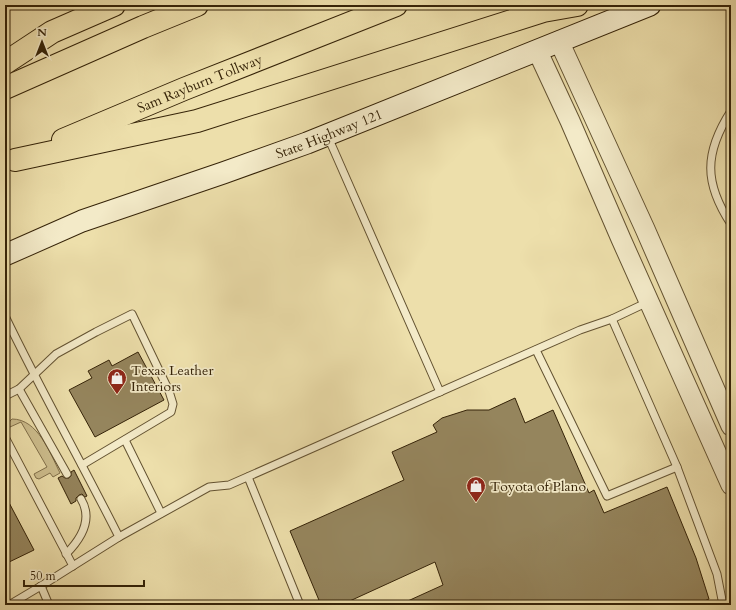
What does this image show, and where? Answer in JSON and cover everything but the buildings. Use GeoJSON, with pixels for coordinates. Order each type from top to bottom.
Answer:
{"type":"FeatureCollection","features":[{"type":"Feature","properties":{"kind":"highway"},"geometry":{"type":"LineString","coordinates":[[5,63],[52,32],[114,5]]}},
{"type":"Feature","properties":{"kind":"highway"},"geometry":{"type":"LineString","coordinates":[[5,88],[142,27],[197,5]]}},
{"type":"Feature","properties":{"kind":"highway","name":"Sam Rayburn Tollway"},"geometry":{"type":"LineString","coordinates":[[10,163],[184,89],[396,5]]}},
{"type":"Feature","properties":{"kind":"highway"},"geometry":{"type":"LineString","coordinates":[[10,163],[198,121],[543,11],[577,5]]}},
{"type":"Feature","properties":{"kind":"main road","name":"State Highway 121"},"geometry":{"type":"LineString","coordinates":[[5,255],[82,221],[224,173],[328,135],[650,5]]}},
{"type":"Feature","properties":{"kind":"street"},"geometry":{"type":"LineString","coordinates":[[559,41],[731,426]]}},
{"type":"Feature","properties":{"kind":"street"},"geometry":{"type":"LineString","coordinates":[[537,50],[570,121],[649,302],[729,475]]}},
{"type":"Feature","properties":{"kind":"street"},"geometry":{"type":"LineString","coordinates":[[570,121],[592,112]]}},
{"type":"Feature","properties":{"kind":"street"},"geometry":{"type":"LineString","coordinates":[[649,302],[672,291]]}},
{"type":"Feature","properties":{"kind":"lane"},"geometry":{"type":"LineString","coordinates":[[731,111],[722,126],[714,149],[710,170],[713,189],[720,207],[731,224]]}},
{"type":"Feature","properties":{"kind":"lane"},"geometry":{"type":"LineString","coordinates":[[328,135],[440,392]]}},
{"type":"Feature","properties":{"kind":"lane"},"geometry":{"type":"LineString","coordinates":[[9,605],[119,537],[209,487],[229,486],[580,330],[612,319],[649,302]]}},
{"type":"Feature","properties":{"kind":"lane"},"geometry":{"type":"LineString","coordinates":[[5,396],[18,389],[34,376],[56,354],[132,314],[169,391],[173,404],[171,412],[82,465]]}},
{"type":"Feature","properties":{"kind":"lane"},"geometry":{"type":"LineString","coordinates":[[5,316],[34,376],[119,537]]}},
{"type":"Feature","properties":{"kind":"lane"},"geometry":{"type":"LineString","coordinates":[[612,319],[677,467],[718,574],[723,605]]}},
{"type":"Feature","properties":{"kind":"lane"},"geometry":{"type":"LineString","coordinates":[[536,350],[607,496],[677,467]]}},
{"type":"Feature","properties":{"kind":"lane"},"geometry":{"type":"LineString","coordinates":[[18,389],[67,474]]}},
{"type":"Feature","properties":{"kind":"lane"},"geometry":{"type":"LineString","coordinates":[[5,438],[73,566]]}},
{"type":"Feature","properties":{"kind":"lane"},"geometry":{"type":"LineString","coordinates":[[125,440],[161,513]]}},
{"type":"Feature","properties":{"kind":"lane"},"geometry":{"type":"LineString","coordinates":[[248,477],[300,605]]}},
{"type":"Feature","properties":{"kind":"lane"},"geometry":{"type":"LineString","coordinates":[[66,554],[77,543],[86,521],[87,513],[81,499]]}},
{"type":"Feature","properties":{"kind":"lane"},"geometry":{"type":"LineString","coordinates":[[41,586],[50,605]]}},
{"type":"Feature","properties":{"kind":"shaded area"},"geometry":{"type":"Polygon","coordinates":[[[12,419],[21,420],[36,431],[42,438],[60,473],[53,477],[50,473],[39,479],[36,478],[34,474],[47,467],[21,422],[10,427],[8,425],[12,419]]]}},
{"type":"Feature","properties":{"kind":"place","name":"Texas Leather Interiors"},"geometry":{"type":"Point","coordinates":[117,395]}},
{"type":"Feature","properties":{"kind":"place","name":"Toyota of Plano"},"geometry":{"type":"Point","coordinates":[476,503]}}]}
